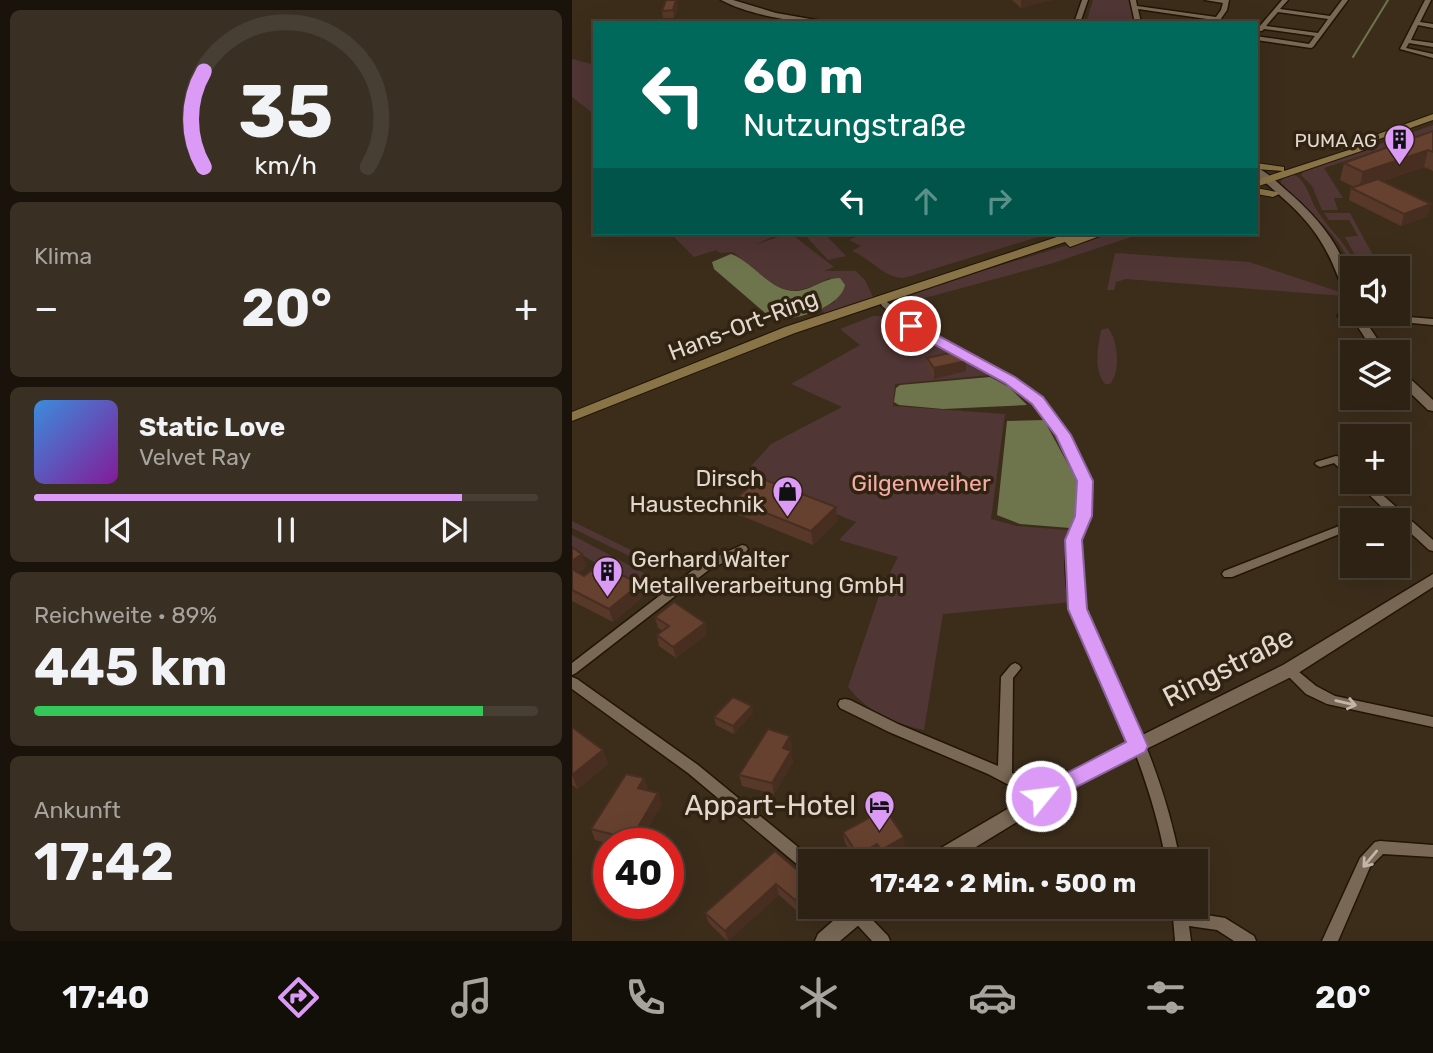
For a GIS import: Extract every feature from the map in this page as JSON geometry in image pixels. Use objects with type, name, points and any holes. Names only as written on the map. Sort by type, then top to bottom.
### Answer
[{"type":"main road","points":[[1367,144],[1433,117]]},
{"type":"main road","points":[[1258,178],[1433,123]]},
{"type":"main road","points":[[1258,178],[1291,169]]},
{"type":"main road","points":[[1258,178],[1273,194]]},
{"type":"main road","name":"Hans-Ort-Ring","points":[[572,417],[790,330],[1074,235]]},
{"type":"main road","name":"Hans-Ort-Ring","points":[[933,280],[1010,262],[1096,235]]},
{"type":"street","points":[[725,0],[775,15],[816,21]]},
{"type":"street","points":[[1078,21],[1085,0]]},
{"type":"street","points":[[1134,4],[1217,21],[1225,1],[1208,0]]},
{"type":"street","points":[[1258,33],[1285,0]]},
{"type":"street","points":[[1331,0],[1344,1]]},
{"type":"street","points":[[1428,0],[1403,49],[1433,56]]},
{"type":"street","points":[[1258,36],[1310,46],[1344,1]]},
{"type":"street","points":[[1425,7],[1433,8]]},
{"type":"street","points":[[1277,10],[1332,18]]},
{"type":"street","points":[[1416,23],[1433,26]]},
{"type":"street","points":[[1262,27],[1319,35]]},
{"type":"street","points":[[1407,41],[1433,45]]},
{"type":"street","points":[[1258,178],[1293,202],[1327,236],[1340,260]]},
{"type":"street","points":[[1273,194],[1293,202]]},
{"type":"street","points":[[889,299],[931,338],[1010,380],[1038,401],[1064,435],[1080,468],[1086,492],[1084,516],[1074,540],[1077,609],[1137,746],[1167,823],[1171,849]]},
{"type":"street","points":[[1410,321],[1433,322]]},
{"type":"street","points":[[1410,385],[1433,407]]},
{"type":"street","points":[[1320,464],[1336,459],[1340,463]]},
{"type":"street","points":[[1373,494],[1387,508]]},
{"type":"street","points":[[1410,528],[1433,547]]},
{"type":"street","points":[[1228,574],[1340,531]]},
{"type":"street","points":[[572,670],[706,566],[742,549]]},
{"type":"street","name":"Ringstraße","points":[[955,849],[1041,796],[1289,670],[1433,579]]},
{"type":"street","points":[[1005,774],[1007,677],[1015,668]]},
{"type":"street","points":[[1289,670],[1310,690],[1332,700],[1433,722]]},
{"type":"street","points":[[572,682],[693,769],[798,856]]},
{"type":"street","points":[[844,704],[878,723],[1005,774],[1041,796]]},
{"type":"street","points":[[1330,941],[1365,863],[1380,847],[1433,851]]},
{"type":"street","points":[[825,941],[848,919]]},
{"type":"street","points":[[866,919],[882,941]]},
{"type":"street","points":[[1181,919],[1183,941]]},
{"type":"street","points":[[1206,919],[1220,923],[1248,941]]},
{"type":"green space","points":[[1093,0],[1131,0],[1135,21],[1087,21]]},
{"type":"green space","points":[[572,59],[593,64],[593,113],[572,97]]},
{"type":"green space","points":[[1433,125],[1433,132],[1324,168],[1343,198],[1334,198],[1338,210],[1322,210],[1312,186],[1301,175],[1304,171]]},
{"type":"green space","points":[[1294,174],[1299,178],[1320,215],[1351,256],[1346,256],[1330,232],[1280,184],[1283,178]]},
{"type":"green space","points":[[1324,213],[1350,213],[1373,256],[1355,256],[1345,237],[1358,236],[1349,220],[1329,220]]},
{"type":"green space","points":[[672,235],[775,235],[755,245],[784,235],[793,235],[834,267],[824,271],[856,271],[865,280],[874,299],[826,315],[821,309],[835,302],[830,278],[811,287],[790,290],[763,278],[733,252],[720,253],[716,250],[694,257]]},
{"type":"green space","points":[[805,235],[826,235],[846,256],[828,260]]},
{"type":"green space","points":[[860,235],[1044,235],[904,278],[884,272],[852,251],[861,246],[849,240]]},
{"type":"green space","points":[[1101,235],[1137,235],[1050,264],[899,305],[892,298]]},
{"type":"green space","points":[[1115,253],[1249,262],[1340,292],[1340,296],[1126,279],[1116,282],[1114,290],[1107,290]]},
{"type":"green space","name":"Gilgenweiher","points":[[873,316],[890,316],[990,375],[895,384],[893,406],[1005,414],[991,519],[1017,526],[1068,530],[1072,602],[943,614],[924,730],[902,724],[872,710],[848,687],[881,590],[898,557],[839,540],[856,522],[742,476],[771,444],[842,407],[791,384],[860,345],[840,329]]},
{"type":"green space","points":[[1108,328],[1114,340],[1117,364],[1110,384],[1105,384],[1099,372],[1097,358],[1101,330]]},
{"type":"green space","points":[[572,521],[659,564],[652,567],[572,528]]},
{"type":"green space","points":[[572,535],[657,580],[660,593],[633,588],[572,548]]},
{"type":"shaded area","points":[[731,254],[771,282],[788,290],[803,290],[834,278],[840,278],[845,285],[835,301],[814,312],[790,318],[771,318],[714,269],[712,262]]},
{"type":"shaded area","name":"Gilgenweiher","points":[[990,377],[1009,387],[1027,405],[943,409],[899,405],[894,402],[896,388],[900,385]]},
{"type":"shaded area","name":"Gilgenweiher","points":[[1044,420],[1076,479],[1076,520],[1070,528],[1020,524],[997,515],[1007,421]]},
{"type":"building","points":[[666,0],[676,0],[673,10],[662,11]]},
{"type":"building","points":[[1433,131],[1433,152],[1428,150],[1363,172],[1344,163]]},
{"type":"building","points":[[1378,179],[1431,204],[1404,214],[1351,188]]},
{"type":"building","points":[[959,351],[966,361],[934,368],[927,358]]},
{"type":"building","points":[[760,478],[836,507],[811,531],[734,500]]},
{"type":"building","points":[[572,547],[582,554],[572,561]]},
{"type":"building","points":[[600,564],[640,584],[609,609],[572,590],[572,569],[584,576]]},
{"type":"building","points":[[674,602],[705,623],[673,647],[657,635],[669,626],[655,617]]},
{"type":"building","points":[[733,697],[752,706],[733,726],[714,717]]},
{"type":"building","points":[[572,727],[603,750],[572,775]]},
{"type":"building","points":[[768,729],[790,736],[783,748],[791,751],[772,783],[739,775]]},
{"type":"building","points":[[626,774],[644,778],[638,788],[658,793],[637,828],[591,829]]},
{"type":"building","points":[[885,809],[904,837],[883,849],[877,844],[868,849],[854,849],[843,832]]},
{"type":"building","points":[[775,851],[798,871],[798,897],[795,900],[776,884],[725,931],[705,913]]},
{"type":"waterway","points":[[1353,57],[1388,0]]},
{"type":"place","name":"PUMA AG","points":[[1400,167]]},
{"type":"place","name":"Dirsch Haustechnik","points":[[787,518]]},
{"type":"place","name":"Gerhard Walter Metallverarbeitung GmbH","points":[[608,599]]},
{"type":"place","name":"Appart-Hotel","points":[[879,832]]},
{"type":"route","points":[[911,326],[1010,380],[1038,401],[1064,435],[1085,481],[1084,516],[1074,540],[1077,609],[1122,705],[1137,746],[1041,796]]}]
